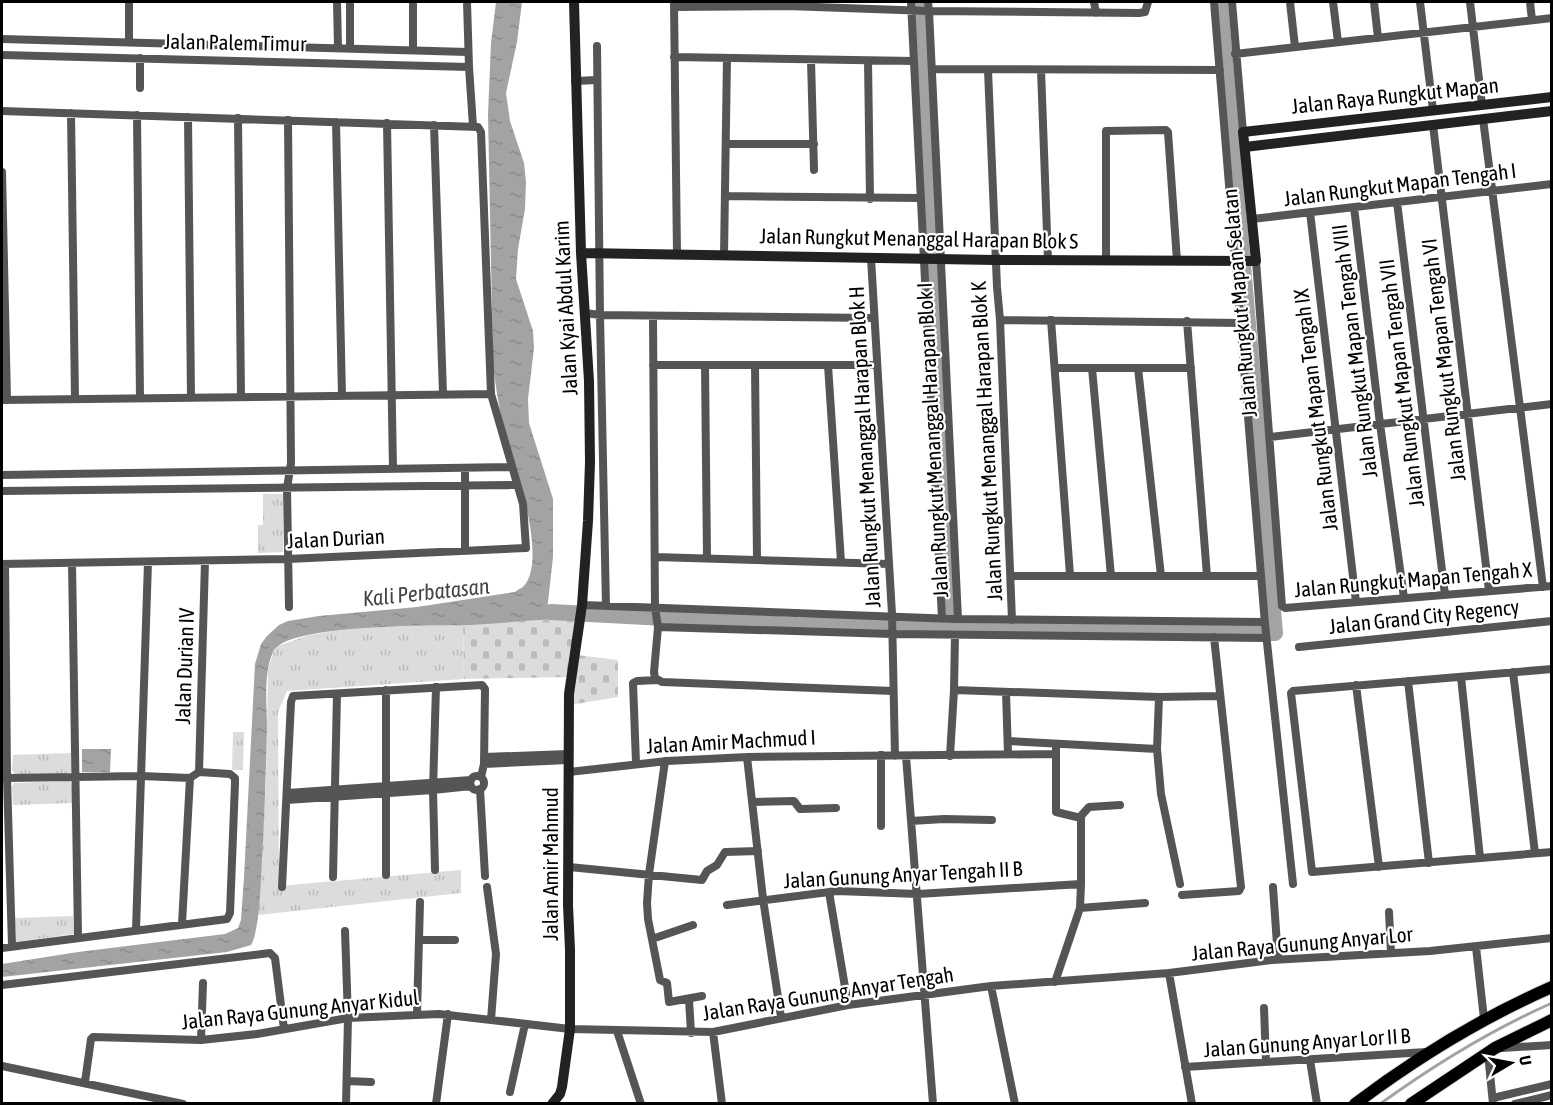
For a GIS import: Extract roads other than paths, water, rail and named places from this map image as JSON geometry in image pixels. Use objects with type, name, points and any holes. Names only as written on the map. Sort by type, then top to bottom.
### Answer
[{"type":"main road","points":[[1355,1104],[1390,1078],[1484,1019],[1551,987]]},
{"type":"main road","points":[[1411,1104],[1492,1050],[1551,1020]]},
{"type":"street","points":[[129,2],[129,42]]},
{"type":"street","points":[[337,2],[338,48]]},
{"type":"street","points":[[350,2],[350,48]]},
{"type":"street","points":[[413,2],[413,50]]},
{"type":"street","points":[[467,2],[473,126]]},
{"type":"street","name":"Jalan Kyai Abdul Karim","points":[[573,2],[581,253],[589,381],[588,520],[581,612]]},
{"type":"street","points":[[911,2],[921,11],[932,69],[932,258],[944,619]]},
{"type":"street","points":[[928,2],[921,11],[914,61],[921,198],[932,258]]},
{"type":"street","points":[[1094,2],[1096,13]]},
{"type":"street","points":[[677,255],[674,4],[858,5],[921,11],[1096,13],[1145,12],[1148,2]]},
{"type":"street","points":[[1214,2],[1266,636],[1293,884]]},
{"type":"street","name":"Jalan Rungkut Mapan Selatan","points":[[1232,2],[1270,437],[1280,602]]},
{"type":"street","points":[[1290,2],[1295,47]]},
{"type":"street","points":[[1333,2],[1338,42]]},
{"type":"street","points":[[1374,2],[1378,38]]},
{"type":"street","points":[[1420,2],[1433,110]]},
{"type":"street","points":[[1470,2],[1482,105]]},
{"type":"street","points":[[1530,2],[1532,20]]},
{"type":"street","points":[[1235,54],[1551,18]]},
{"type":"street","name":"Jalan Palem Timur","points":[[2,39],[468,52]]},
{"type":"street","points":[[230,60],[232,44]]},
{"type":"street","points":[[597,46],[606,606]]},
{"type":"street","name":"Jalan Palem Timur","points":[[2,55],[469,67]]},
{"type":"street","points":[[674,57],[914,61]]},
{"type":"street","points":[[140,58],[140,88]]},
{"type":"street","points":[[724,255],[727,58]]},
{"type":"street","points":[[811,60],[814,170]]},
{"type":"street","points":[[868,61],[870,199]]},
{"type":"street","points":[[932,69],[1220,70]]},
{"type":"street","name":"Jalan Rungkut Menanggal Harapan Blok K","points":[[988,70],[995,260],[1012,576],[1012,620]]},
{"type":"street","points":[[1041,70],[1048,260]]},
{"type":"street","points":[[575,81],[597,80]]},
{"type":"street","name":"Jalan Raya Rungkut Mapan","points":[[1243,132],[1551,97]]},
{"type":"street","points":[[2,111],[434,124],[473,126],[480,129],[491,394],[517,485],[2,491]]},
{"type":"street","name":"Jalan Raya Rungkut Mapan","points":[[1245,147],[1551,111]]},
{"type":"street","points":[[71,113],[75,399]]},
{"type":"street","points":[[137,115],[140,398]]},
{"type":"street","points":[[188,117],[191,397]]},
{"type":"street","points":[[238,118],[242,397]]},
{"type":"street","points":[[288,120],[289,607]]},
{"type":"street","points":[[1483,120],[1519,408],[1547,586]]},
{"type":"street","points":[[336,122],[342,396]]},
{"type":"street","points":[[387,123],[393,469]]},
{"type":"street","points":[[434,124],[443,394]]},
{"type":"street","name":"Jalan Rungkut Mapan Tengah VI","points":[[1433,125],[1489,591]]},
{"type":"street","points":[[1106,260],[1106,131],[1166,130],[1168,132],[1177,261]]},
{"type":"street","points":[[726,144],[814,144]]},
{"type":"street","points":[[2,172],[4,400],[491,394]]},
{"type":"street","points":[[1551,184],[1551,195]]},
{"type":"street","name":"Jalan Rungkut Mapan Tengah I","points":[[1252,219],[1551,184]]},
{"type":"street","points":[[725,196],[921,198]]},
{"type":"street","name":"Jalan Rungkut Mapan Tengah VII","points":[[1397,202],[1445,595]]},
{"type":"street","name":"Jalan Rungkut Mapan Tengah VIII","points":[[1354,207],[1404,598]]},
{"type":"street","name":"Jalan Rungkut Mapan Tengah IX","points":[[1310,212],[1356,602]]},
{"type":"street","name":"Jalan Rungkut Menanggal Harapan Blok S","points":[[581,253],[995,260],[1253,261]]},
{"type":"street","name":"Jalan Rungkut Menanggal Harapan Blok H","points":[[870,258],[892,619],[895,756]]},
{"type":"street","name":"Jalan Rungkut Menanggal Harapan Blok I","points":[[932,258],[957,619]]},
{"type":"street","points":[[585,313],[653,316],[874,318]]},
{"type":"street","points":[[653,316],[655,557],[658,625],[654,672],[660,681]]},
{"type":"street","points":[[1000,320],[1242,323]]},
{"type":"street","points":[[1051,320],[1070,575]]},
{"type":"street","points":[[1187,321],[1207,576]]},
{"type":"street","points":[[653,365],[877,365]]},
{"type":"street","points":[[705,365],[707,558]]},
{"type":"street","points":[[755,365],[757,560]]},
{"type":"street","points":[[828,365],[841,562]]},
{"type":"street","points":[[1055,368],[1191,368]]},
{"type":"street","points":[[1092,368],[1111,576]]},
{"type":"street","points":[[1138,368],[1161,576]]},
{"type":"street","points":[[1270,437],[1551,404]]},
{"type":"street","points":[[2,475],[512,467]]},
{"type":"street","points":[[465,468],[465,550]]},
{"type":"street","name":"Jalan Durian","points":[[12,946],[4,778],[3,564],[288,559],[526,548],[523,504],[517,485]]},
{"type":"street","points":[[655,557],[889,564]]},
{"type":"street","name":"Jalan Durian IV","points":[[199,772],[205,561]]},
{"type":"street","points":[[136,930],[148,562]]},
{"type":"street","points":[[72,563],[78,936]]},
{"type":"street","points":[[1012,576],[1261,576]]},
{"type":"street","name":"Jalan Rungkut Mapan Tengah X","points":[[1280,602],[1286,608],[1547,586]]},
{"type":"street","points":[[581,612],[606,606],[656,611],[892,619],[1265,624]]},
{"type":"street","name":"Jalan Amir Mahmud","points":[[552,1104],[560,1094],[562,1087],[570,1029],[568,757],[570,694],[581,612]]},
{"type":"street","name":"Jalan Grand City Regency","points":[[1299,647],[1551,621]]},
{"type":"street","points":[[658,625],[955,635],[1266,636]]},
{"type":"street","points":[[950,756],[955,635]]},
{"type":"street","points":[[1182,895],[1239,891],[1242,887],[1214,637]]},
{"type":"street","points":[[1551,669],[1356,685],[1291,693],[1312,872],[1551,852]]},
{"type":"street","points":[[1514,672],[1535,854]]},
{"type":"street","points":[[1461,677],[1480,858]]},
{"type":"street","points":[[636,763],[633,684],[637,681],[893,691]]},
{"type":"street","points":[[1408,681],[1429,863]]},
{"type":"street","points":[[282,887],[292,697],[436,687],[482,685],[485,689],[484,760],[481,777],[484,783],[480,789],[485,876]]},
{"type":"street","points":[[1356,685],[1379,867]]},
{"type":"street","points":[[435,870],[433,787],[436,687]]},
{"type":"street","points":[[386,690],[386,875]]},
{"type":"street","points":[[954,690],[1159,697],[1219,696]]},
{"type":"street","points":[[1006,692],[1008,754]]},
{"type":"street","points":[[333,877],[337,694]]},
{"type":"street","points":[[1159,697],[1157,749],[1163,809],[1180,884]]},
{"type":"street","points":[[1008,741],[1056,749],[1157,749]]},
{"type":"street","points":[[1056,749],[1056,812],[1080,817]]},
{"type":"street","name":"Jalan Amir Machmud I","points":[[569,772],[636,763],[747,757],[950,756],[1008,754],[1056,749]]},
{"type":"street","points":[[881,826],[882,755]]},
{"type":"street","points":[[906,756],[933,1104]]},
{"type":"street","points":[[484,760],[568,757]]},
{"type":"street","points":[[747,757],[763,899],[781,1017]]},
{"type":"street","points":[[665,761],[649,874],[648,919],[660,980],[667,983],[669,1002],[702,996]]},
{"type":"street","points":[[2,948],[78,936],[224,920],[230,913],[235,778],[230,774],[199,772],[190,778],[141,776],[4,778]]},
{"type":"street","points":[[471,783],[474,777],[481,777]]},
{"type":"street","points":[[182,924],[190,778]]},
{"type":"street","points":[[287,796],[471,783]]},
{"type":"street","points":[[471,783],[476,789],[480,789]]},
{"type":"street","points":[[753,802],[794,801],[800,809],[836,807]]},
{"type":"street","points":[[1080,817],[1089,807],[1120,806]]},
{"type":"street","points":[[1055,982],[1080,908],[1082,884],[1080,817]]},
{"type":"street","points":[[911,821],[992,820]]},
{"type":"street","points":[[569,867],[702,880],[708,869],[717,865],[725,852],[758,851]]},
{"type":"street","name":"Jalan Gunung Anyar Tengah II B","points":[[727,905],[829,892],[918,894],[1082,884]]},
{"type":"street","points":[[487,887],[496,954],[491,1020]]},
{"type":"street","points":[[1273,887],[1278,959]]},
{"type":"street","points":[[829,892],[848,1005]]},
{"type":"street","points":[[417,1014],[420,902]]},
{"type":"street","points":[[1080,908],[1145,903]]},
{"type":"street","points":[[1389,912],[1391,953]]},
{"type":"street","points":[[652,939],[693,925]]},
{"type":"street","points":[[345,932],[348,1018],[346,1104]]},
{"type":"street","name":"Jalan Raya Gunung Anyar Lor","points":[[1055,982],[1169,973],[1278,959],[1476,947],[1551,938]]},
{"type":"street","points":[[420,940],[455,940]]},
{"type":"street","points":[[1476,947],[1484,1019]]},
{"type":"street","points":[[2,985],[269,952],[275,958],[284,1029]]},
{"type":"street","points":[[1169,973],[1192,1104]]},
{"type":"street","name":"Jalan Raya Gunung Anyar Tengah","points":[[570,1029],[713,1032],[848,1005],[991,987],[1055,982]]},
{"type":"street","points":[[201,1040],[203,983]]},
{"type":"street","points":[[991,987],[1015,1104]]},
{"type":"street","points":[[689,999],[691,1033]]},
{"type":"street","points":[[1264,1008],[1266,1062]]},
{"type":"street","name":"Jalan Raya Gunung Anyar Kidul","points":[[85,1082],[92,1037],[201,1040],[257,1034],[348,1018],[417,1014],[448,1014],[570,1029]]},
{"type":"street","points":[[436,1104],[448,1014]]},
{"type":"street","points":[[510,1092],[525,1024]]},
{"type":"street","points":[[620,1031],[640,1104]]},
{"type":"street","points":[[713,1032],[722,1104]]},
{"type":"street","points":[[1551,1044],[1492,1050],[1493,1101],[1551,1084]]},
{"type":"street","name":"Jalan Gunung Anyar Lor II B","points":[[1185,1067],[1431,1052]]},
{"type":"street","points":[[1310,1060],[1317,1104]]},
{"type":"street","points":[[2,1066],[183,1104]]},
{"type":"street","points":[[347,1081],[372,1082]]},
{"type":"street","points":[[1515,1104],[1551,1095]]},
{"type":"water","name":"Kali Perbatasan","points":[[496,2],[522,2],[517,42],[506,93],[510,121],[524,163],[526,182],[516,279],[533,331],[534,348],[528,399],[529,423],[553,499],[553,557],[547,611],[572,613],[571,619],[365,628],[305,636],[284,643],[273,652],[267,679],[261,880],[257,925],[251,945],[227,952],[2,977],[2,964],[225,934],[238,928],[241,920],[244,877],[255,664],[261,644],[279,625],[288,621],[319,616],[417,607],[515,592],[523,587],[530,574],[533,555],[527,508],[503,425],[493,361],[488,115],[491,43]]},
{"type":"water","points":[[82,749],[111,749],[110,772],[82,772]]},
{"type":"waterway","points":[[919,2],[950,628]]},
{"type":"waterway","points":[[551,612],[797,625],[1275,633],[1220,2]]},
{"type":"waterway","points":[[1380,1104],[1463,1049],[1552,1003]]}]
